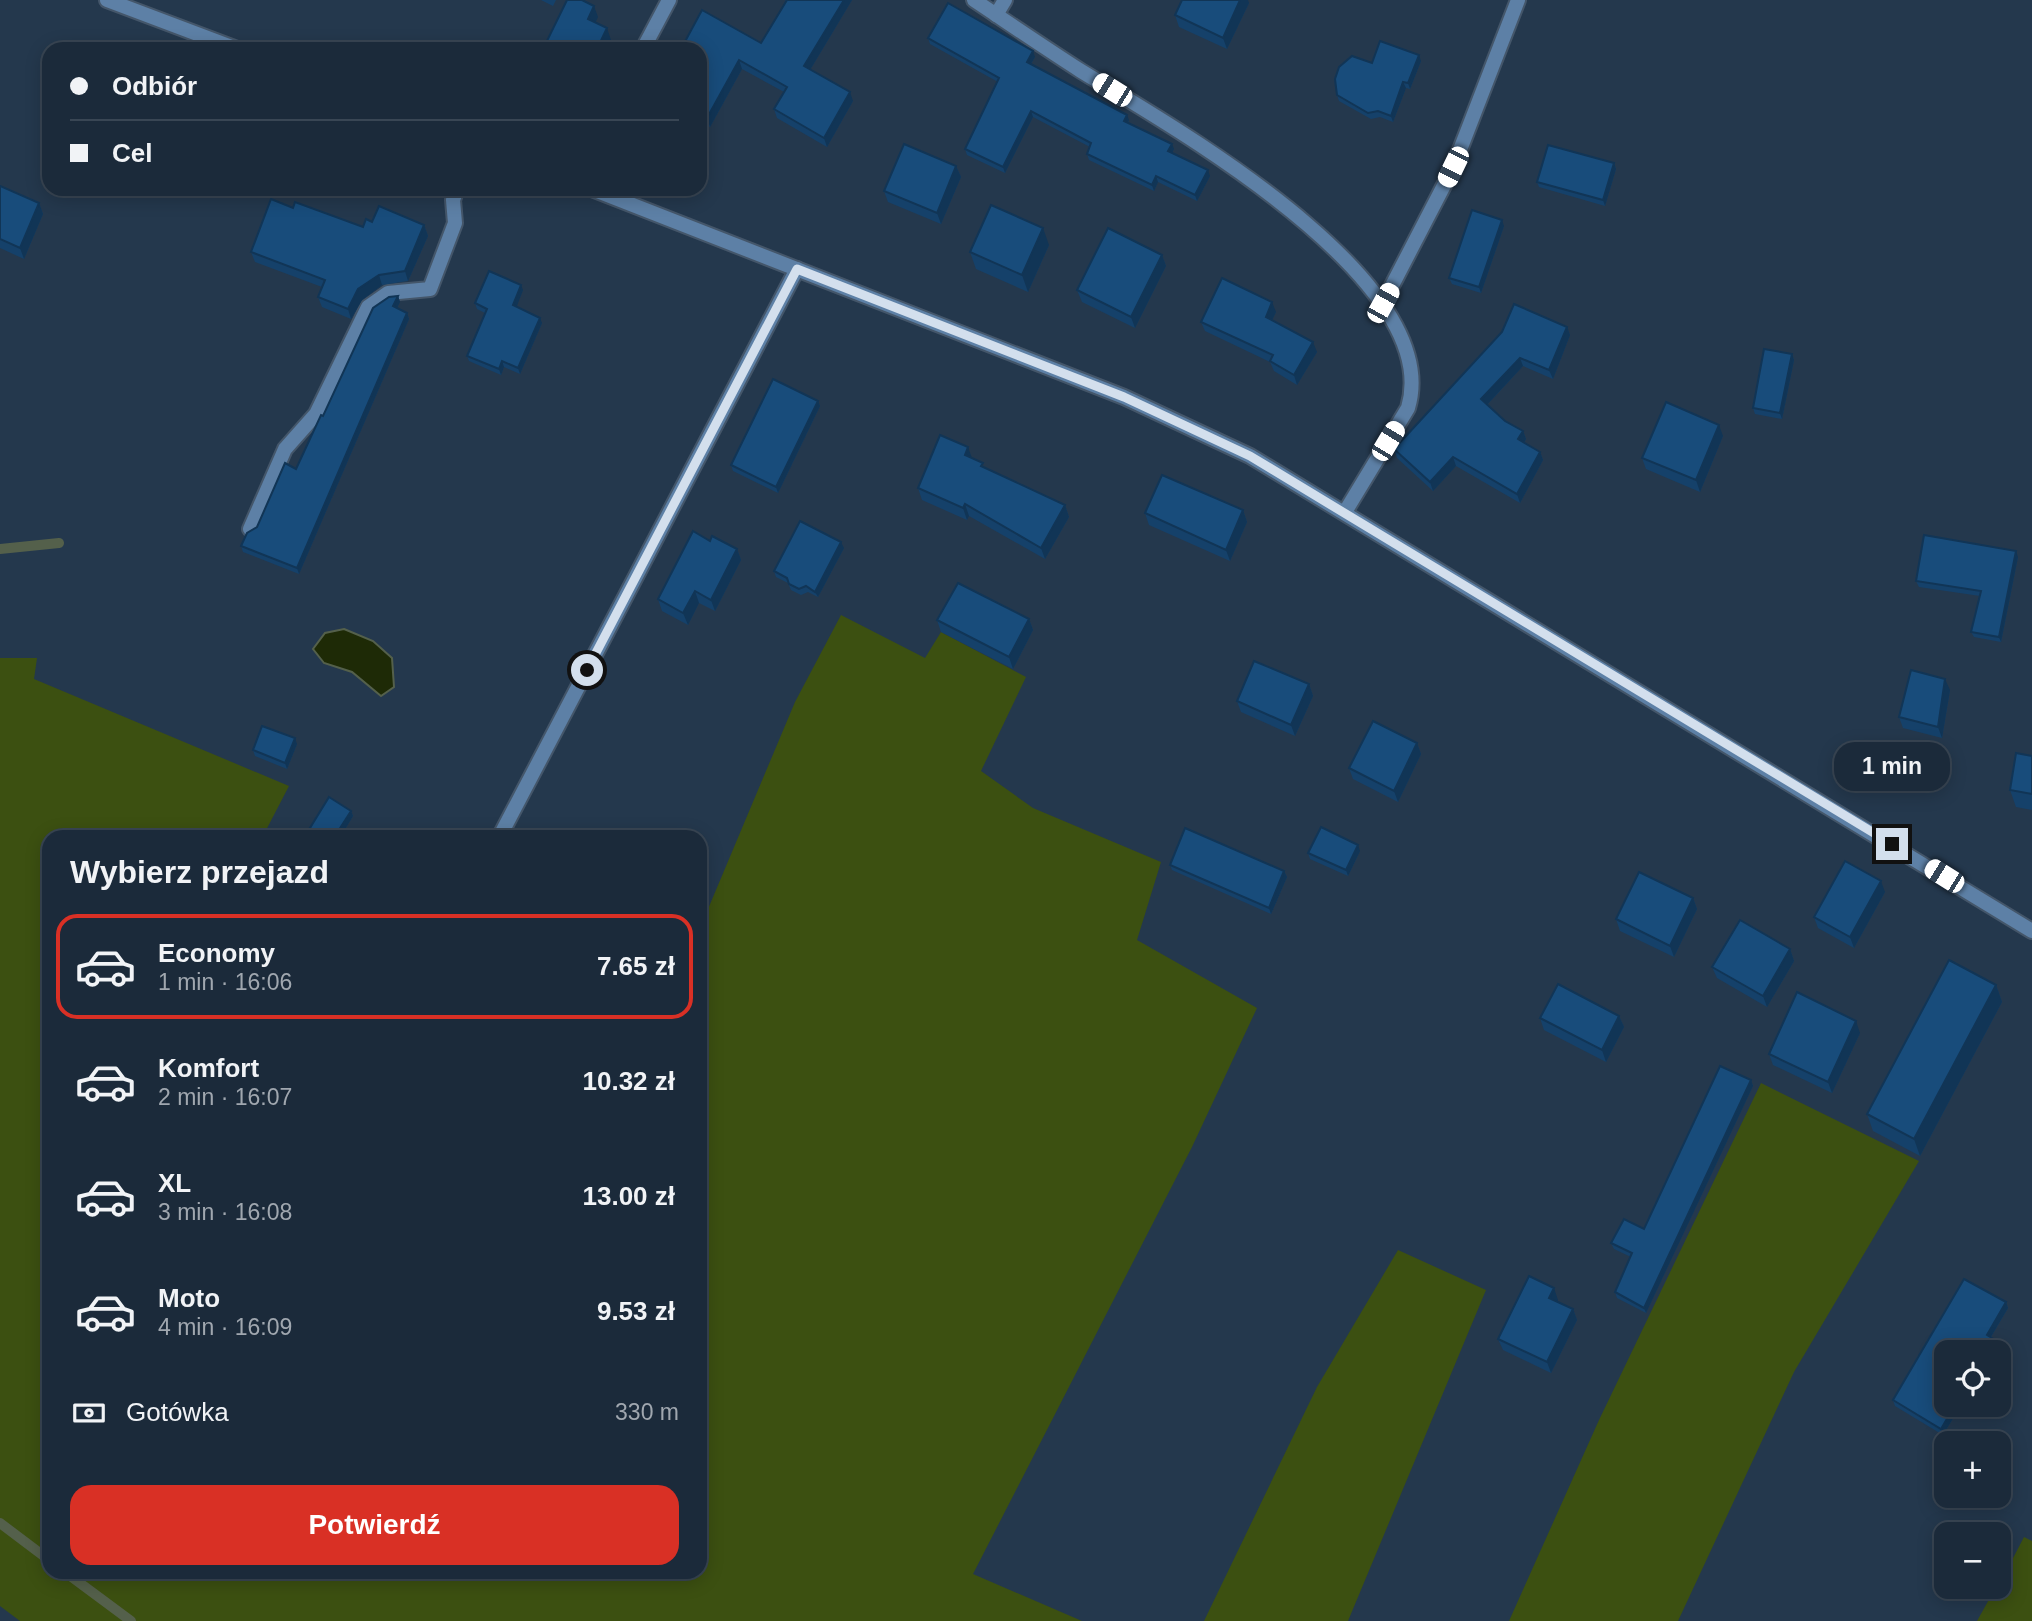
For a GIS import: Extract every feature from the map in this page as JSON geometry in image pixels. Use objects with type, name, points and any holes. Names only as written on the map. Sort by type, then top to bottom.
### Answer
[{"type":"street","points":[[107,0],[218,42]]},
{"type":"street","points":[[647,42],[669,0]]},
{"type":"street","points":[[974,0],[1250,178],[1317,235],[1383,303],[1408,351],[1412,367],[1411,396],[1408,408],[1345,512]]},
{"type":"street","points":[[996,15],[1005,0]]},
{"type":"street","points":[[1383,303],[1453,167],[1518,0]]},
{"type":"street","points":[[250,529],[285,449],[316,414],[368,307],[388,293],[430,289],[455,223],[454,196]]},
{"type":"street","points":[[610,196],[1146,407],[1250,456],[2032,931]]},
{"type":"street","points":[[503,830],[797,269]]},
{"type":"shaded area","points":[[841,615],[925,658],[941,632],[1026,677],[981,771],[1033,808],[1161,862],[1137,940],[1257,1008],[1192,1147],[973,1574],[1082,1621],[20,1621],[0,1606],[0,658],[37,658],[34,679],[289,786],[266,830],[42,830],[42,1579],[707,1579],[707,911],[795,702]]},
{"type":"shaded area","points":[[344,629],[373,641],[392,658],[394,687],[381,696],[352,672],[324,663],[313,649],[325,633]]},
{"type":"shaded area","points":[[1761,1083],[1919,1161],[1794,1372],[1678,1621],[1509,1621],[1599,1420]]},
{"type":"shaded area","points":[[1398,1250],[1486,1290],[1348,1621],[1204,1621],[1317,1387]]},
{"type":"shaded area","points":[[2024,1537],[2032,1541],[2032,1621],[1977,1621],[1989,1599],[2011,1599],[2011,1562]]},
{"type":"building","points":[[567,0],[582,0],[594,6],[588,19],[607,28],[600,42],[546,42]]},
{"type":"building","points":[[787,0],[844,0],[804,66],[850,92],[824,138],[774,109],[787,87],[739,60],[707,118],[707,42],[685,42],[702,10],[761,43]]},
{"type":"building","points":[[1182,0],[1240,0],[1223,38],[1175,15]]},
{"type":"building","points":[[948,3],[1033,51],[1027,62],[1127,115],[1124,121],[1172,144],[1168,151],[1208,170],[1195,195],[1156,176],[1152,185],[1087,154],[1091,143],[1031,111],[1003,167],[965,149],[999,78],[928,38]]},
{"type":"building","points":[[1380,41],[1419,55],[1408,83],[1403,82],[1391,116],[1378,111],[1368,113],[1337,95],[1335,79],[1339,67],[1352,56],[1372,63]]},
{"type":"building","points":[[904,144],[956,166],[937,213],[884,191]]},
{"type":"building","points":[[1548,145],[1614,163],[1603,200],[1537,182]]},
{"type":"building","points":[[0,186],[39,203],[20,248],[0,239]]},
{"type":"building","points":[[271,199],[293,208],[295,202],[363,227],[366,219],[372,222],[379,206],[424,225],[405,271],[379,275],[358,289],[348,309],[318,297],[325,280],[251,252]]},
{"type":"building","points":[[991,205],[1043,228],[1022,275],[970,252]]},
{"type":"building","points":[[1472,210],[1502,220],[1479,287],[1449,278]]},
{"type":"building","points":[[1108,228],[1162,255],[1131,317],[1077,290]]},
{"type":"building","points":[[489,271],[521,285],[513,305],[540,318],[518,368],[502,361],[499,369],[467,356],[487,309],[475,303]]},
{"type":"building","points":[[1222,278],[1272,302],[1266,317],[1313,342],[1294,375],[1270,361],[1273,355],[1201,322]]},
{"type":"building","points":[[398,296],[393,306],[407,313],[297,568],[241,546],[247,533],[257,527],[285,463],[296,469],[373,308],[389,297]]},
{"type":"building","points":[[1514,304],[1567,327],[1549,370],[1520,358],[1481,399],[1505,421],[1523,431],[1518,439],[1540,452],[1517,494],[1453,457],[1430,482],[1394,449],[1502,332]]},
{"type":"building","points":[[1764,349],[1792,354],[1780,413],[1753,408]]},
{"type":"building","points":[[773,379],[818,401],[776,487],[731,465]]},
{"type":"building","points":[[1666,402],[1719,425],[1696,480],[1642,458]]},
{"type":"building","points":[[940,435],[968,447],[965,455],[983,463],[981,466],[1065,505],[1041,548],[965,504],[963,508],[918,488]]},
{"type":"building","points":[[1162,475],[1243,510],[1226,550],[1145,513]]},
{"type":"building","points":[[800,521],[841,542],[815,592],[806,586],[799,589],[789,584],[787,578],[774,571]]},
{"type":"building","points":[[693,531],[710,541],[712,536],[737,549],[711,600],[695,591],[683,613],[658,599]]},
{"type":"building","points":[[1924,535],[2016,551],[1999,637],[1971,632],[1981,591],[1916,581]]},
{"type":"building","points":[[958,583],[1029,619],[1009,657],[937,620]]},
{"type":"building","points":[[1254,661],[1309,684],[1291,725],[1237,701]]},
{"type":"building","points":[[1911,670],[1945,679],[1938,727],[1899,717]]},
{"type":"building","points":[[1373,721],[1417,743],[1394,791],[1349,768]]},
{"type":"building","points":[[262,726],[295,738],[285,763],[253,750]]},
{"type":"building","points":[[2016,753],[2032,756],[2032,794],[2010,790]]},
{"type":"building","points":[[329,797],[351,811],[339,830],[310,828]]},
{"type":"building","points":[[1321,827],[1358,845],[1346,870],[1308,853]]},
{"type":"building","points":[[1185,828],[1284,871],[1269,908],[1170,865]]},
{"type":"building","points":[[1845,861],[1881,881],[1850,937],[1814,917]]},
{"type":"building","points":[[1639,872],[1693,898],[1670,946],[1616,919]]},
{"type":"building","points":[[1740,920],[1790,949],[1763,996],[1712,967]]},
{"type":"building","points":[[1949,960],[1996,985],[1914,1139],[1867,1114]]},
{"type":"building","points":[[1558,984],[1619,1016],[1602,1050],[1540,1018]]},
{"type":"building","points":[[1797,992],[1856,1021],[1828,1082],[1769,1054]]},
{"type":"building","points":[[1720,1066],[1751,1080],[1644,1308],[1615,1292],[1632,1253],[1611,1243],[1624,1219],[1644,1229]]},
{"type":"building","points":[[1529,1276],[1554,1288],[1549,1298],[1573,1309],[1547,1362],[1498,1339]]},
{"type":"building","points":[[1964,1279],[2006,1302],[1987,1335],[1995,1340],[1934,1340],[1934,1417],[1948,1417],[1941,1429],[1893,1400]]},
{"type":"waterway","points":[[0,549],[59,543]]},
{"type":"waterway","points":[[0,1523],[42,1555]]},
{"type":"waterway","points":[[74,1579],[131,1621]]},
{"type":"route","points":[[587,670],[797,269],[1124,397],[1250,456],[1892,844]]}]
